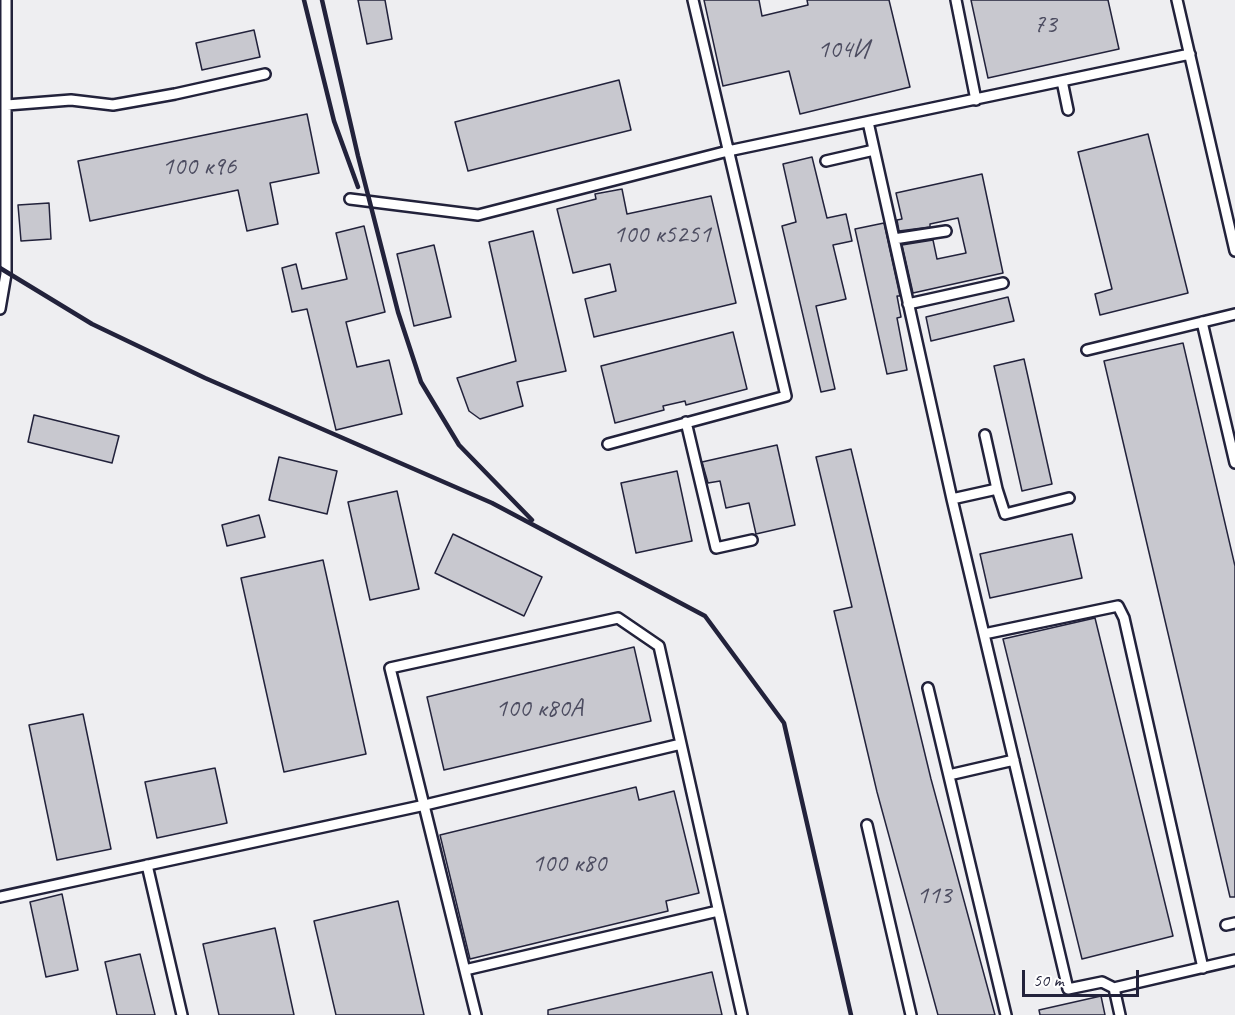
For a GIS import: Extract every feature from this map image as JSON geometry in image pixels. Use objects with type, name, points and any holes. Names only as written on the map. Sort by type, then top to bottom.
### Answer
[{"type":"lane","points":[[0,309],[6,274],[6,0]]},
{"type":"lane","points":[[608,444],[786,396],[693,0]]},
{"type":"lane","points":[[956,0],[976,99]]},
{"type":"lane","points":[[1177,0],[1235,251]]},
{"type":"lane","points":[[350,199],[478,215],[728,152],[1190,54]]},
{"type":"lane","points":[[7,105],[71,100],[113,105],[265,74]]},
{"type":"lane","points":[[1062,81],[1068,110]]},
{"type":"lane","points":[[868,122],[952,499],[1068,989],[1102,982],[1114,988],[1235,960]]},
{"type":"lane","points":[[826,161],[874,150]]},
{"type":"lane","points":[[894,239],[946,231]]},
{"type":"lane","points":[[908,304],[1003,283]]},
{"type":"lane","points":[[1088,350],[1235,314]]},
{"type":"lane","points":[[1202,322],[1235,464]]},
{"type":"lane","points":[[686,422],[716,548],[752,540]]},
{"type":"lane","points":[[985,435],[1005,514],[1069,498]]},
{"type":"lane","points":[[952,499],[997,489]]},
{"type":"lane","points":[[984,634],[1118,606],[1124,618],[1203,968]]},
{"type":"lane","points":[[476,1015],[390,669],[618,618],[659,646],[742,1015]]},
{"type":"lane","points":[[928,688],[1006,1015]]},
{"type":"lane","points":[[0,897],[425,805],[681,744]]},
{"type":"lane","points":[[949,775],[1014,760]]},
{"type":"lane","points":[[867,825],[911,1015]]},
{"type":"lane","points":[[147,865],[182,1015]]},
{"type":"lane","points":[[465,970],[718,911]]},
{"type":"lane","points":[[1114,988],[1120,1015]]},
{"type":"shaded area","points":[[0,0],[1235,0],[1235,1015],[0,1015]]},
{"type":"building","points":[[358,0],[385,0],[392,39],[367,44]]},
{"type":"building","points":[[704,0],[759,0],[762,16],[808,5],[807,0],[889,0],[910,87],[800,114],[789,71],[723,86]]},
{"type":"building","points":[[971,0],[1108,0],[1119,49],[988,78]]},
{"type":"building","points":[[254,30],[260,57],[202,70],[196,43]]},
{"type":"building","points":[[619,80],[631,130],[468,171],[455,122]]},
{"type":"building","points":[[307,114],[319,173],[270,183],[278,224],[247,231],[238,190],[90,221],[78,161]]},
{"type":"building","points":[[1148,134],[1188,293],[1100,315],[1095,294],[1112,289],[1078,152]]},
{"type":"building","points":[[812,157],[827,218],[846,214],[852,241],[833,245],[846,299],[816,306],[835,389],[821,392],[782,226],[796,222],[783,164]]},
{"type":"building","points":[[982,174],[1003,273],[913,293],[902,245],[933,240],[937,259],[966,253],[958,218],[930,224],[930,227],[899,231],[897,220],[902,219],[896,193]]},
{"type":"building","points":[[622,189],[627,214],[711,196],[736,303],[594,337],[585,299],[616,291],[610,264],[573,273],[557,209],[596,199],[595,194]]},
{"type":"building","points":[[49,203],[51,239],[21,241],[18,205]]},
{"type":"building","points":[[884,223],[900,296],[897,296],[901,317],[897,318],[907,370],[887,374],[855,229]]},
{"type":"building","points":[[364,226],[385,312],[346,322],[357,367],[389,360],[402,414],[336,430],[307,309],[292,312],[282,268],[296,264],[302,289],[347,279],[336,233]]},
{"type":"building","points":[[533,231],[566,371],[517,382],[523,406],[480,419],[469,411],[457,378],[516,361],[489,242]]},
{"type":"building","points":[[434,245],[451,317],[414,326],[397,254]]},
{"type":"building","points":[[1008,297],[1014,321],[931,341],[926,317]]},
{"type":"building","points":[[733,332],[747,389],[686,405],[685,401],[663,406],[664,410],[615,423],[601,366]]},
{"type":"building","points":[[1183,343],[1235,566],[1235,897],[1230,897],[1104,361]]},
{"type":"building","points":[[1024,359],[1052,484],[1022,491],[994,366]]},
{"type":"building","points":[[34,415],[119,436],[112,463],[28,442]]},
{"type":"building","points":[[777,445],[795,525],[756,534],[749,503],[726,508],[720,481],[708,483],[702,462]]},
{"type":"building","points":[[851,449],[931,779],[995,1015],[938,1015],[877,792],[834,611],[852,607],[816,457]]},
{"type":"building","points":[[279,457],[337,471],[327,514],[269,500]]},
{"type":"building","points":[[677,471],[692,541],[636,553],[621,483]]},
{"type":"building","points":[[397,491],[419,589],[370,600],[348,502]]},
{"type":"building","points":[[259,515],[265,537],[227,546],[222,525]]},
{"type":"building","points":[[453,534],[542,577],[524,616],[435,573]]},
{"type":"building","points":[[1072,534],[1082,578],[990,598],[980,554]]},
{"type":"building","points":[[323,560],[366,754],[284,772],[241,578]]},
{"type":"building","points":[[1095,618],[1173,936],[1082,959],[1003,639]]},
{"type":"building","points":[[634,647],[651,721],[444,770],[427,697]]},
{"type":"building","points":[[83,714],[111,849],[57,860],[29,725]]},
{"type":"building","points":[[215,768],[227,823],[157,838],[145,782]]},
{"type":"building","points":[[636,787],[639,800],[674,791],[699,893],[666,901],[668,911],[470,959],[440,835]]},
{"type":"building","points":[[62,894],[78,970],[46,977],[30,902]]},
{"type":"building","points":[[398,901],[424,1015],[336,1015],[314,921]]},
{"type":"building","points":[[275,928],[294,1015],[219,1015],[203,944]]},
{"type":"building","points":[[140,954],[155,1015],[117,1015],[105,962]]},
{"type":"building","points":[[712,972],[722,1015],[548,1015],[548,1010]]},
{"type":"building","points":[[1101,996],[1105,1015],[1040,1015],[1039,1010]]},
{"type":"railway","points":[[304,0],[334,121],[358,187]]},
{"type":"railway","points":[[322,0],[358,156],[398,312],[421,382],[459,445],[532,520]]},
{"type":"railway","points":[[0,268],[92,324],[205,378],[492,503],[705,616],[784,723],[851,1015]]}]
